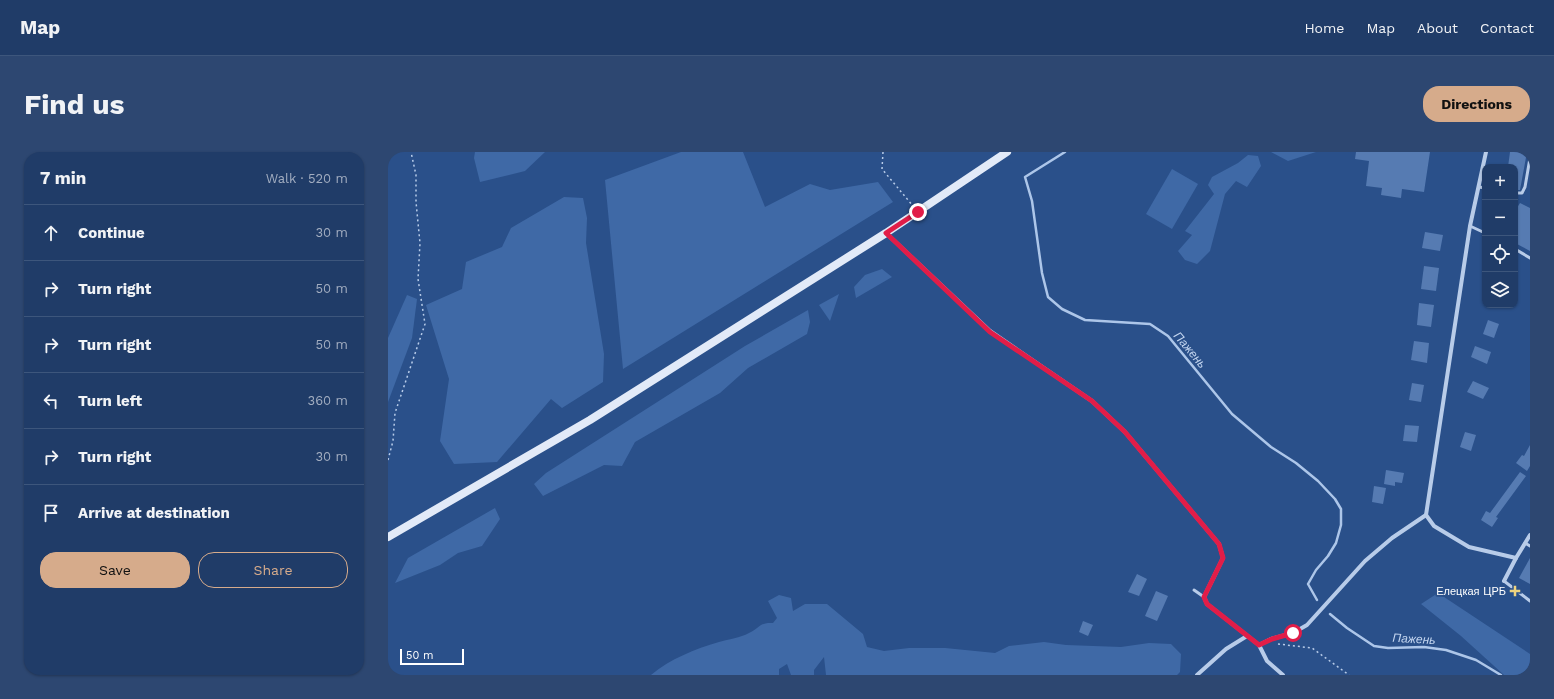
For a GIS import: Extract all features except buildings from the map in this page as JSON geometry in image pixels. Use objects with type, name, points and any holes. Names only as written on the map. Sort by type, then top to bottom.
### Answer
[{"type":"street","points":[[388,537],[590,420],[886,233],[1007,152]]},
{"type":"street","points":[[1486,152],[1470,226],[1426,515],[1434,526],[1469,547],[1516,558]]},
{"type":"street","points":[[886,233],[990,332],[1092,401],[1125,432],[1219,544],[1223,558],[1204,597],[1207,604],[1259,645],[1267,660],[1283,675]]},
{"type":"street","points":[[1259,645],[1272,639],[1293,633],[1308,625],[1365,561],[1392,538],[1426,515]]},
{"type":"street","points":[[1504,580],[1530,535]]},
{"type":"street","points":[[1197,675],[1226,649],[1247,636]]},
{"type":"lane","points":[[1518,193],[1522,193],[1525,187],[1530,158]]},
{"type":"lane","points":[[1470,226],[1482,232]]},
{"type":"lane","points":[[1518,251],[1530,258]]},
{"type":"lane","points":[[1525,543],[1530,546]]},
{"type":"lane","points":[[1504,580],[1530,601]]},
{"type":"lane","points":[[1194,590],[1204,597]]},
{"type":"path","points":[[388,460],[393,441],[395,413],[425,324],[418,279],[420,243],[416,202],[416,175],[411,152]]},
{"type":"path","points":[[882,152],[882,169],[918,212]]},
{"type":"path","points":[[1276,644],[1312,648],[1349,675]]},
{"type":"shaded area","points":[[475,152],[545,152],[525,171],[480,182],[474,158]]},
{"type":"shaded area","points":[[681,152],[743,152],[765,207],[810,184],[830,190],[878,182],[893,202],[623,369],[605,180]]},
{"type":"shaded area","points":[[1271,152],[1316,152],[1288,161]]},
{"type":"shaded area","points":[[1248,155],[1258,156],[1261,166],[1247,187],[1236,181],[1225,194],[1210,251],[1197,264],[1185,260],[1178,251],[1192,235],[1185,231],[1214,194],[1208,185],[1212,177],[1238,163]]},
{"type":"shaded area","points":[[1172,169],[1198,184],[1172,229],[1146,214]]},
{"type":"shaded area","points":[[564,197],[583,198],[587,218],[586,243],[604,354],[603,382],[562,408],[551,399],[497,462],[454,464],[440,441],[449,379],[426,305],[462,289],[466,262],[502,247],[511,228]]},
{"type":"shaded area","points":[[882,269],[892,277],[856,298],[854,287],[865,275]]},
{"type":"shaded area","points":[[839,294],[830,321],[819,305]]},
{"type":"shaded area","points":[[407,295],[417,299],[412,338],[388,402],[388,338]]},
{"type":"shaded area","points":[[808,310],[810,322],[807,334],[748,368],[720,393],[635,442],[622,466],[604,465],[543,496],[534,484],[546,473],[745,346]]},
{"type":"shaded area","points":[[495,508],[500,519],[482,546],[458,553],[440,565],[395,583],[408,558]]},
{"type":"shaded area","points":[[1438,593],[1530,654],[1530,675],[1504,675],[1461,636],[1421,604]]},
{"type":"shaded area","points":[[779,595],[791,598],[793,611],[805,604],[827,604],[863,634],[867,647],[884,651],[909,648],[945,648],[995,653],[1009,646],[1044,642],[1066,645],[1121,647],[1149,643],[1171,644],[1181,654],[1180,672],[1177,675],[826,675],[824,657],[814,670],[814,675],[791,675],[787,664],[779,669],[779,675],[651,675],[666,664],[692,651],[742,636],[760,626],[773,623],[777,618],[768,601]]},
{"type":"waterway","name":"Пажень","points":[[1065,152],[1025,177],[1032,201],[1042,273],[1048,297],[1062,309],[1085,320],[1150,324],[1168,336],[1232,414],[1271,447],[1296,463],[1318,481],[1335,499],[1341,509],[1341,525],[1336,543],[1328,556],[1316,570],[1308,584],[1317,600]]},
{"type":"waterway","name":"Пажень","points":[[1330,614],[1347,628],[1374,646],[1388,648],[1424,647],[1446,650],[1476,660],[1501,675]]},
{"type":"place","name":"Елецкая ЦРБ","points":[[1515,591]]},
{"type":"route","points":[[918,212],[886,233],[990,332],[1092,401],[1125,432],[1219,544],[1223,558],[1204,597],[1207,604],[1259,645],[1272,639],[1293,633]]}]
